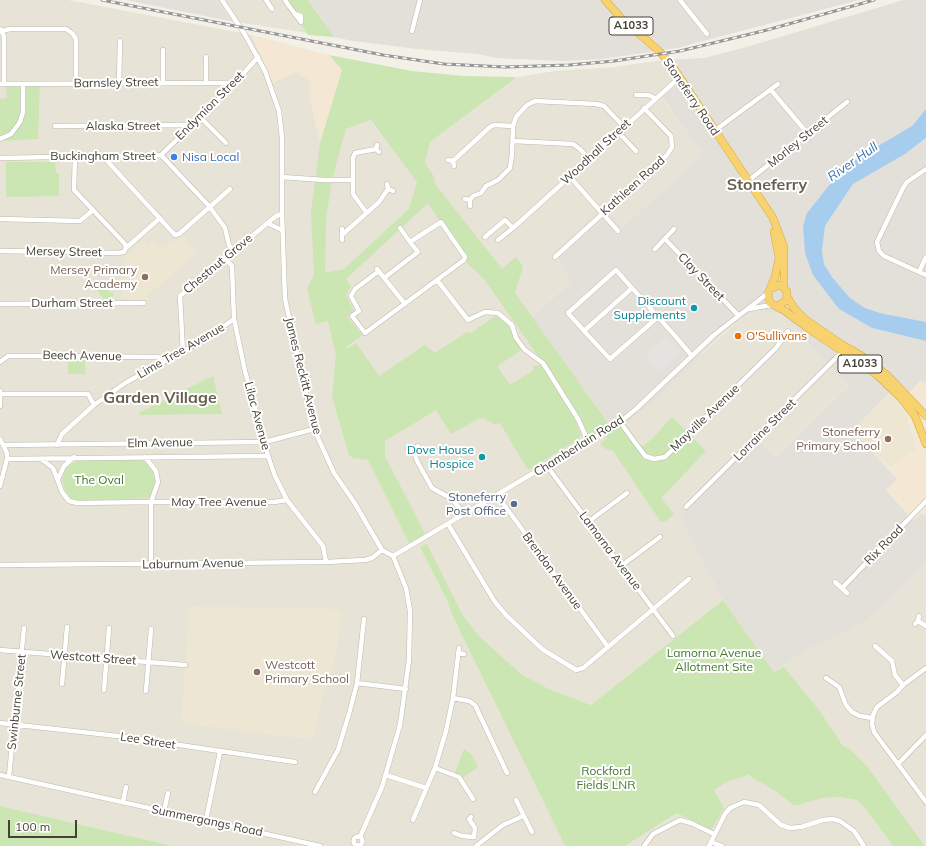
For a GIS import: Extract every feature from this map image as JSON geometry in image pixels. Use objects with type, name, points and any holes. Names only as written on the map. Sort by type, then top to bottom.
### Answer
[{"type":"highway","name":"Stoneferry Road","points":[[605,0],[621,18],[658,51],[680,77],[776,225],[784,247],[784,288]]},
{"type":"highway","name":"Stoneferry Road","points":[[764,206],[775,236],[779,258],[777,271],[769,291]]},
{"type":"highway","points":[[776,286],[784,288],[787,292],[788,298],[784,304],[775,305],[768,300],[769,291],[776,286]]},
{"type":"highway","name":"A1033","points":[[788,298],[794,308],[806,320],[877,367],[906,393],[926,416]]},
{"type":"highway","name":"A1033","points":[[775,305],[877,375],[898,395],[915,416],[925,438]]},
{"type":"street","name":"James Reckitt Avenue","points":[[222,0],[258,57],[272,88],[279,111],[282,138],[282,230],[285,299],[314,429],[334,473],[354,502],[382,550]]},
{"type":"street","points":[[266,0],[272,9]]},
{"type":"street","points":[[285,0],[295,14]]},
{"type":"street","points":[[412,31],[420,0]]},
{"type":"street","points":[[680,0],[707,34]]},
{"type":"street","points":[[2,84],[1,30],[10,29],[66,29],[72,33],[76,39],[76,84]]},
{"type":"street","points":[[119,84],[120,41]]},
{"type":"street","points":[[163,50],[163,83]]},
{"type":"street","points":[[206,57],[206,83]]},
{"type":"street","name":"Endymion Street","points":[[161,155],[232,86],[258,57]]},
{"type":"street","name":"Woodhall Street","points":[[498,240],[680,77]]},
{"type":"street","name":"Barnsley Street","points":[[2,84],[206,83],[227,84],[232,86]]},
{"type":"street","points":[[0,140],[11,134],[20,122],[23,112],[23,84]]},
{"type":"street","points":[[714,131],[778,84]]},
{"type":"street","points":[[771,90],[808,134]]},
{"type":"street","points":[[636,94],[648,95],[655,98]]},
{"type":"street","points":[[470,206],[467,199],[481,193],[486,186],[498,180],[510,168],[513,126],[519,112],[527,104],[535,101],[596,104],[604,106],[624,127]]},
{"type":"street","name":"Morley Street","points":[[748,182],[847,102]]},
{"type":"street","name":"Kathleen Road","points":[[555,257],[667,155],[672,147],[671,136],[644,108]]},
{"type":"street","points":[[200,117],[226,144]]},
{"type":"street","name":"Alaska Street","points":[[55,126],[191,125]]},
{"type":"street","points":[[454,166],[450,160],[490,127],[513,126]]},
{"type":"street","points":[[618,132],[636,151]]},
{"type":"street","points":[[513,141],[573,144],[589,159]]},
{"type":"street","points":[[366,212],[353,194],[353,158],[355,153],[377,149]]},
{"type":"street","points":[[108,155],[108,162],[175,235],[179,234],[230,189]]},
{"type":"street","name":"Buckingham Street","points":[[0,158],[161,155],[209,206]]},
{"type":"street","points":[[75,156],[74,190],[126,246]]},
{"type":"street","points":[[926,169],[907,182],[876,242],[878,251],[884,256],[926,275]]},
{"type":"street","points":[[282,177],[352,180]]},
{"type":"street","points":[[570,177],[618,231]]},
{"type":"street","points":[[342,240],[343,231],[379,202],[387,186],[394,191]]},
{"type":"street","points":[[209,206],[225,228],[229,245],[234,251]]},
{"type":"street","points":[[0,219],[80,221],[93,210]]},
{"type":"street","name":"Chestnut Grove","points":[[183,352],[180,296],[267,223],[276,216],[282,214]]},
{"type":"street","name":"Mersey Street","points":[[0,251],[124,252],[126,246],[160,218]]},
{"type":"street","points":[[485,237],[505,220],[513,228]]},
{"type":"street","points":[[405,304],[378,270],[352,293],[352,299],[359,311],[352,316],[365,333],[405,304],[464,260],[465,257],[441,222],[410,242]]},
{"type":"street","points":[[267,223],[282,230]]},
{"type":"street","points":[[384,278],[418,252],[400,228]]},
{"type":"street","points":[[655,249],[674,229]]},
{"type":"street","name":"Clay Street","points":[[665,239],[738,315]]},
{"type":"street","points":[[920,272],[926,257]]},
{"type":"street","name":"Lilac Avenue","points":[[225,258],[232,266],[234,319],[248,382],[268,456],[275,476],[287,500],[323,546],[326,562]]},
{"type":"street","points":[[658,317],[610,360],[568,313],[616,270],[658,317],[692,356]]},
{"type":"street","points":[[437,280],[468,320],[485,312],[498,313],[512,325],[516,338],[525,350],[543,363],[578,419],[588,441]]},
{"type":"street","points":[[585,332],[584,330],[632,288]]},
{"type":"street","name":"Chamberlain Road","points":[[393,556],[620,422],[636,410],[692,356],[738,315],[769,291]]},
{"type":"street","name":"Durham Street","points":[[0,304],[144,303]]},
{"type":"street","name":"Chamberlain Road","points":[[746,310],[775,305]]},
{"type":"street","name":"Lime Tree Avenue","points":[[57,445],[62,434],[94,405],[125,382],[183,352],[207,338],[234,319]]},
{"type":"street","name":"Mayville Avenue","points":[[620,422],[645,456],[654,459],[665,457],[776,348],[788,331]]},
{"type":"street","name":"Lorraine Street","points":[[686,507],[842,352]]},
{"type":"street","name":"Beech Avenue","points":[[0,362],[8,356],[38,356],[158,357],[163,363]]},
{"type":"street","points":[[0,391],[0,406]]},
{"type":"street","points":[[0,394],[88,394],[94,405]]},
{"type":"street","name":"Elm Avenue","points":[[4,445],[265,442],[314,429]]},
{"type":"street","points":[[0,438],[4,445],[7,459],[0,486]]},
{"type":"street","points":[[414,450],[418,446]]},
{"type":"street","points":[[408,448],[414,450]]},
{"type":"street","points":[[414,450],[417,461],[432,488],[452,499],[464,514]]},
{"type":"street","name":"Elm Avenue","points":[[7,459],[74,457],[268,456]]},
{"type":"street","points":[[58,479],[64,466],[74,457]]},
{"type":"street","points":[[145,457],[156,471],[158,482],[151,502],[151,564]]},
{"type":"street","points":[[41,459],[53,468],[62,492],[70,501],[77,503],[151,502]]},
{"type":"street","name":"Lamorna Avenue","points":[[547,466],[673,636]]},
{"type":"street","points":[[588,522],[626,493]]},
{"type":"street","name":"Brendon Avenue","points":[[497,495],[608,646]]},
{"type":"street","name":"May Tree Avenue","points":[[151,502],[274,502],[287,500]]},
{"type":"street","name":"Rix Road","points":[[842,588],[926,502]]},
{"type":"street","points":[[448,524],[495,602],[506,615],[542,649],[576,670],[583,668],[608,646],[654,610],[689,579]]},
{"type":"street","points":[[620,566],[660,536]]},
{"type":"street","points":[[356,845],[356,838],[360,837],[386,775],[400,725],[409,660],[410,611],[406,588],[393,556],[382,550]]},
{"type":"street","name":"Laburnum Avenue","points":[[0,565],[326,562],[365,560],[372,558],[382,550]]},
{"type":"street","points":[[835,582],[847,593]]},
{"type":"street","points":[[917,620],[926,626]]},
{"type":"street","points":[[315,792],[338,750],[358,683],[366,623]]},
{"type":"street","points":[[62,684],[67,627]]},
{"type":"street","name":"Swinburne Street","points":[[9,776],[24,628]]},
{"type":"street","points":[[104,690],[108,628]]},
{"type":"street","points":[[146,691],[151,629]]},
{"type":"street","points":[[875,646],[892,661],[895,675],[903,685]]},
{"type":"street","name":"Westcott Street","points":[[0,650],[185,665]]},
{"type":"street","points":[[413,820],[435,768],[446,731],[453,698],[458,651],[464,654]]},
{"type":"street","points":[[926,668],[877,707],[872,718],[874,732],[926,802]]},
{"type":"street","points":[[826,678],[839,687],[846,705],[852,712],[860,716],[872,718]]},
{"type":"street","points":[[358,683],[406,689]]},
{"type":"street","points":[[453,698],[469,701],[474,705],[502,768],[507,773]]},
{"type":"street","name":"Lee Street","points":[[0,723],[118,736],[296,762]]},
{"type":"street","points":[[898,764],[926,735]]},
{"type":"street","points":[[206,820],[220,752]]},
{"type":"street","points":[[435,768],[458,777],[470,798]]},
{"type":"street","name":"Summergangs Road","points":[[0,775],[320,846]]},
{"type":"street","points":[[386,775],[426,788]]},
{"type":"street","points":[[123,802],[126,787]]},
{"type":"street","points":[[164,811],[168,793]]},
{"type":"street","points":[[516,800],[532,832]]},
{"type":"street","points":[[722,846],[710,844],[724,814],[730,808],[739,803],[751,802],[759,805],[781,825],[790,828],[801,827],[833,818],[854,831],[864,846]]},
{"type":"street","points":[[471,817],[469,819],[476,831],[474,837],[477,845],[503,825],[523,816]]},
{"type":"street","points":[[644,846],[653,834],[680,820],[691,823],[714,834]]},
{"type":"street","points":[[454,832],[462,836],[474,837]]},
{"type":"street","points":[[356,845],[363,840],[360,837]]},
{"type":"shaded area","points":[[0,0],[68,0],[252,35],[257,47],[309,80],[311,86],[309,94],[320,142],[332,134],[371,120],[379,132],[414,154],[517,77],[555,71],[615,67],[662,60],[678,85],[662,98],[703,155],[622,230],[555,252],[570,282],[533,317],[701,355],[742,317],[756,311],[781,314],[849,386],[776,458],[757,439],[679,516],[723,600],[591,705],[547,688],[521,674],[478,635],[462,614],[453,617],[565,846],[173,846],[0,806]]},
{"type":"shaded area","points":[[126,0],[216,0],[230,21],[150,5]]},
{"type":"shaded area","points":[[216,0],[309,0],[334,37],[230,21]]},
{"type":"shaded area","points":[[309,0],[859,0],[677,48],[603,59],[562,61],[496,58],[478,54],[417,49],[353,41],[334,37]]},
{"type":"shaded area","points":[[903,0],[926,0],[926,109],[912,126],[838,174],[807,213],[803,226],[839,309],[872,328],[926,341],[926,383],[920,381],[900,403],[889,393],[853,430],[897,479],[886,490],[914,521],[922,513],[926,516],[926,563],[879,611],[850,631],[807,649],[774,672],[723,600],[679,516],[757,439],[776,458],[849,386],[781,314],[756,311],[742,317],[721,335],[653,401],[616,431],[533,317],[570,282],[555,252],[603,208],[622,229],[703,155],[662,97],[678,85],[662,60],[704,58],[750,46]]},
{"type":"shaded area","points":[[252,35],[329,55],[349,78],[332,134],[320,143],[309,94],[311,86],[309,80],[296,72],[273,83]]},
{"type":"shaded area","points":[[926,138],[926,322],[880,313],[865,308],[850,298],[832,277],[824,264],[822,251],[825,226],[853,184],[905,154]]},
{"type":"shaded area","name":"Mersey Primary Academy","points":[[183,235],[197,253],[148,295],[148,300],[121,299],[122,259],[143,240],[148,246],[154,240],[163,248],[173,239],[176,241]]},
{"type":"shaded area","points":[[666,336],[681,352],[660,372],[645,355]]},
{"type":"shaded area","points":[[920,381],[926,383],[926,516],[922,513],[914,521],[886,489],[897,479],[889,469],[917,449],[910,422],[900,403]]},
{"type":"shaded area","name":"Stoneferry Primary School","points":[[889,392],[900,403],[907,415],[917,449],[889,469],[853,430]]},
{"type":"shaded area","points":[[926,563],[925,846],[867,766],[849,748],[843,746],[820,711],[792,677],[774,672],[807,649],[850,631],[879,611]]},
{"type":"shaded area","name":"Westcott Primary School","points":[[189,606],[338,609],[342,611],[337,653],[321,701],[313,740],[181,723]]},
{"type":"shaded area","points":[[748,775],[778,793],[794,806],[823,798],[839,797],[857,800],[866,809],[893,846],[625,846],[727,782]]},
{"type":"green space","points":[[285,0],[308,0],[334,37],[308,35]]},
{"type":"green space","points":[[329,55],[412,71],[464,76],[517,77],[430,142],[425,163],[434,177],[435,184],[502,269],[516,257],[523,266],[515,293],[611,427],[622,420],[641,447],[651,440],[672,417],[706,451],[661,498],[674,514],[666,521],[661,522],[613,451],[606,449],[600,443],[607,439],[602,433],[588,441],[578,419],[543,363],[484,279],[466,262],[428,203],[346,279],[351,286],[346,295],[354,311],[347,317],[362,335],[346,347],[347,349],[356,343],[379,376],[425,345],[435,353],[467,332],[471,333],[495,316],[501,318],[507,324],[521,350],[497,366],[510,385],[534,370],[533,366],[540,365],[572,413],[581,435],[579,439],[528,470],[500,423],[494,424],[484,418],[478,419],[451,434],[436,410],[385,441],[385,456],[426,536],[410,545],[368,460],[353,458],[349,455],[332,397],[336,355],[328,321],[316,324],[307,289],[314,275],[311,213],[320,143],[342,70]],"holes":[[[371,120],[417,182],[409,209],[344,269],[325,273],[326,219],[332,179],[346,129]]]},
{"type":"green space","points":[[6,84],[40,84],[38,139],[0,141],[0,99],[7,98]]},
{"type":"green space","points":[[6,162],[55,162],[56,173],[59,173],[59,196],[6,197]]},
{"type":"green space","points":[[108,280],[112,283],[107,288],[109,292],[113,293],[113,299],[104,300],[97,290],[96,283]]},
{"type":"green space","points":[[68,359],[85,359],[85,374],[68,374]]},
{"type":"green space","points":[[213,376],[222,414],[139,415],[140,412]]},
{"type":"green space","name":"The Oval","points":[[77,460],[140,460],[145,462],[153,472],[156,481],[150,498],[78,501],[71,498],[65,490],[62,479],[67,467]]},
{"type":"green space","name":"Rockford Fields LNR","points":[[427,544],[462,614],[478,635],[521,674],[547,688],[591,705],[723,600],[774,672],[784,667],[820,711],[843,746],[849,748],[867,766],[925,846],[893,846],[866,809],[857,800],[839,797],[823,798],[794,806],[778,793],[748,775],[727,782],[714,790],[724,808],[711,830],[677,813],[625,846],[565,846],[420,547]]},
{"type":"green space","points":[[464,749],[472,755],[478,767],[462,778],[455,773]]},
{"type":"green space","points":[[0,806],[173,846],[0,846]]},
{"type":"water","name":"River Hull","points":[[926,109],[926,138],[905,154],[853,184],[825,226],[822,251],[824,264],[832,277],[850,298],[865,308],[880,313],[926,322],[926,341],[872,328],[839,309],[813,275],[805,253],[803,226],[807,213],[838,174],[853,161],[912,126]]},
{"type":"railway","points":[[102,0],[383,55],[444,64],[505,67],[569,65],[614,61],[680,51],[767,30],[874,0]]},
{"type":"place","name":"Nisa Local","points":[[174,157]]},
{"type":"place","name":"Mersey Primary Academy","points":[[145,277]]},
{"type":"place","name":"Discount Supplements","points":[[694,308]]},
{"type":"place","name":"O'Sullivans","points":[[738,336]]},
{"type":"place","name":"Stoneferry Primary School","points":[[888,439]]},
{"type":"place","name":"Dove House Hospice","points":[[482,457]]},
{"type":"place","name":"Stoneferry Post Office","points":[[514,504]]},
{"type":"place","name":"Westcott Primary School","points":[[257,672]]},
{"type":"district","name":"Stoneferry","points":[[767,185]]},
{"type":"district","name":"Garden Village","points":[[160,398]]},
{"type":"park label","name":"Lamorna Avenue Allotment Site","points":[[714,660]]}]
